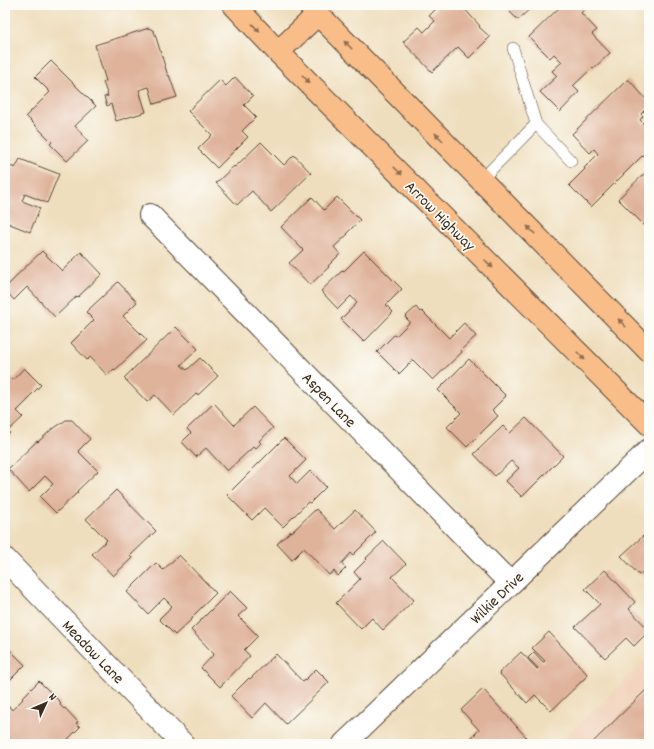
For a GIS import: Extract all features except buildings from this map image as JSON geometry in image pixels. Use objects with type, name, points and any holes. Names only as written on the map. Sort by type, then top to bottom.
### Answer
[{"type":"main road","name":"Arrow Highway","points":[[234,5],[278,52],[649,424]]},
{"type":"main road","points":[[278,52],[318,8],[481,180],[649,351]]},
{"type":"street","name":"Aspen Lane","points":[[150,215],[510,583]]},
{"type":"street","name":"Wilkie Drive","points":[[344,744],[649,450]]},
{"type":"street","name":"Meadow Lane","points":[[5,559],[183,744]]},
{"type":"lane","points":[[513,48],[536,124],[571,161]]},
{"type":"lane","points":[[481,180],[536,124]]},
{"type":"shaded area","points":[[649,657],[649,744],[559,744]]}]
